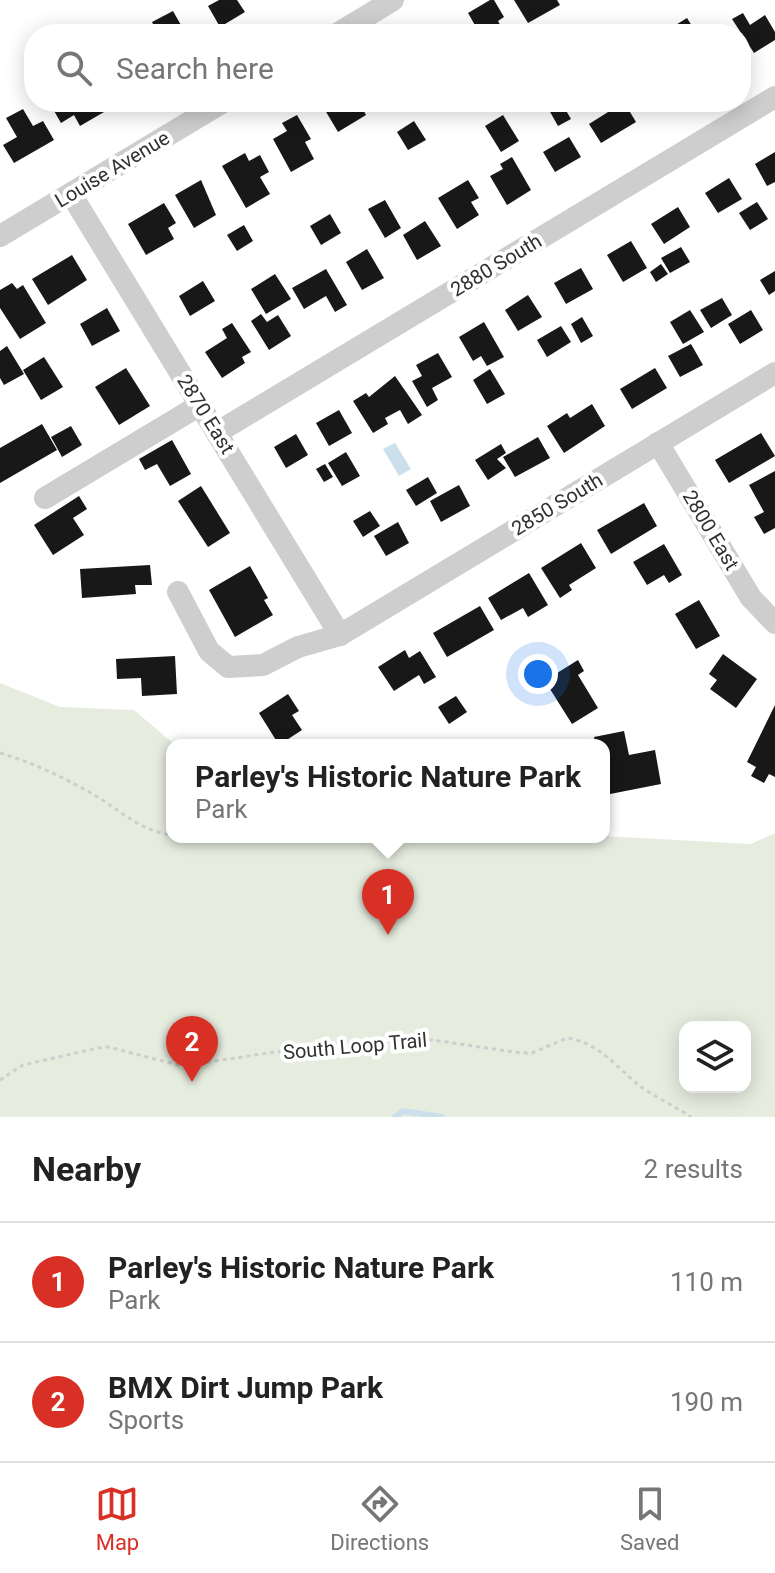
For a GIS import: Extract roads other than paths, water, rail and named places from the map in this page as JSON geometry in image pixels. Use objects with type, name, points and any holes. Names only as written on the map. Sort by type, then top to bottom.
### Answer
[{"type":"street","points":[[353,24],[393,0]]},
{"type":"street","name":"2880 South","points":[[751,111],[775,97]]},
{"type":"street","name":"Louise Avenue","points":[[0,236],[206,112]]},
{"type":"street","name":"2880 South","points":[[218,432],[750,112]]},
{"type":"street","name":"2870 East","points":[[71,194],[340,635]]},
{"type":"street","name":"2850 South","points":[[178,592],[209,651],[228,667],[263,665],[298,647],[340,635],[775,373]]},
{"type":"street","points":[[45,498],[200,405]]},
{"type":"street","name":"2800 East","points":[[658,443],[751,598],[771,619]]},
{"type":"water","points":[[395,443],[411,469],[399,476],[383,449]]},
{"type":"waterway","points":[[395,1117],[403,1111],[442,1117]]},
{"type":"place","name":"Parley's Historic Nature Park","points":[[388,935]]},
{"type":"place","name":"BMX Dirt Jump Park","points":[[192,1082]]}]
